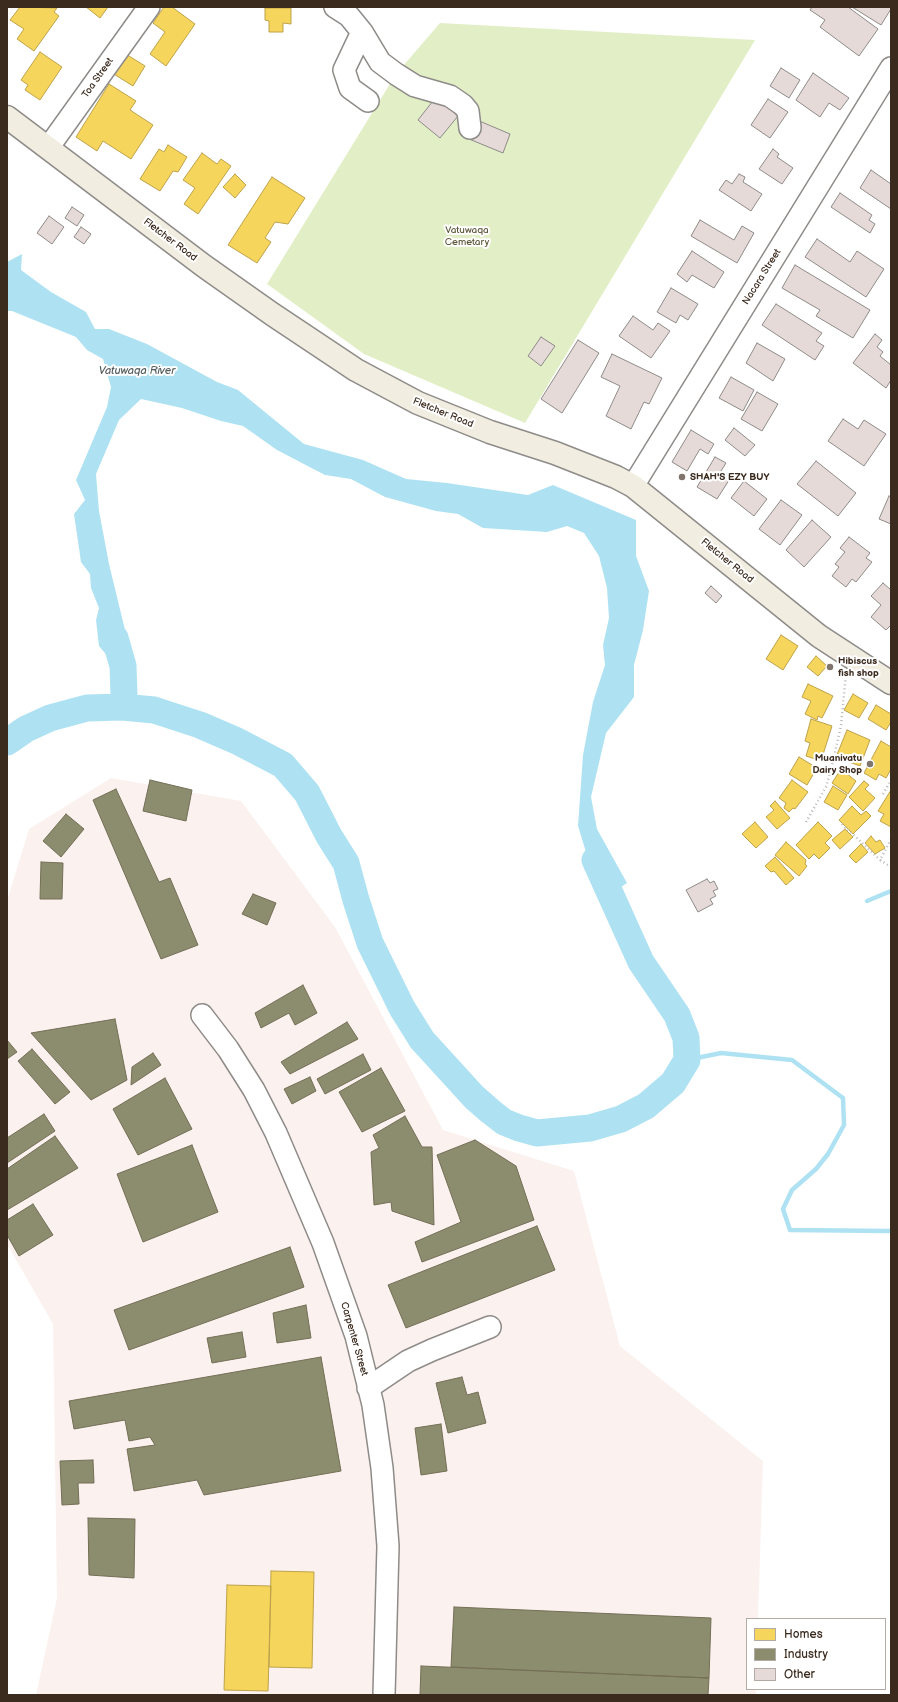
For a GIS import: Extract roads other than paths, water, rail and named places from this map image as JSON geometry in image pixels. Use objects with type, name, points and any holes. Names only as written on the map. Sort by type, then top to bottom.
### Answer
[{"type":"main road","name":"Fletcher Road","points":[[7,117],[272,314],[332,355],[385,387],[440,412],[490,432],[555,453],[616,477],[633,486],[813,631],[848,656],[891,683]]},
{"type":"street","name":"Toa Street","points":[[48,148],[149,7]]},
{"type":"street","points":[[349,18],[344,70],[350,88],[368,101]]},
{"type":"street","points":[[349,18],[380,62],[416,86],[450,96],[463,105],[468,111],[470,128]]},
{"type":"street","name":"Nacara Street","points":[[633,486],[891,68]]},
{"type":"street","name":"Carpenter Street","points":[[202,1015],[228,1049],[254,1090],[276,1133],[323,1243],[356,1336],[373,1405],[382,1468],[388,1546],[384,1695]]},
{"type":"street","points":[[368,1388],[408,1361],[490,1327]]},
{"type":"water","name":"Vatuwaqa River","points":[[22,254],[21,270],[51,292],[86,312],[95,329],[109,329],[147,344],[217,382],[238,390],[304,444],[363,460],[406,479],[447,483],[528,495],[553,485],[636,520],[636,556],[649,591],[643,630],[634,665],[634,697],[606,733],[591,797],[597,829],[627,883],[601,901],[578,826],[583,755],[593,702],[605,665],[603,645],[609,618],[607,588],[599,556],[584,533],[567,526],[547,532],[483,528],[458,514],[436,511],[385,497],[351,479],[325,475],[277,450],[243,426],[221,421],[182,408],[141,399],[119,420],[96,474],[99,511],[109,564],[125,630],[130,672],[114,677],[110,659],[99,646],[96,620],[99,608],[91,588],[90,574],[81,562],[74,514],[85,500],[76,480],[107,407],[111,387],[103,359],[87,350],[76,337],[12,311],[7,311],[7,262]]},
{"type":"waterway","points":[[115,638],[123,666],[124,695],[122,707]]},
{"type":"waterway","points":[[7,742],[26,729],[50,718],[87,708],[122,707],[154,710],[200,725],[237,741],[283,765],[307,793],[329,836],[346,863],[370,943],[402,1008],[422,1040],[474,1097],[490,1111],[504,1122],[537,1133],[590,1128],[621,1119],[646,1106],[673,1083],[687,1060],[686,1038],[677,1015],[641,962],[595,860]]},
{"type":"waterway","points":[[867,901],[891,891]]},
{"type":"waterway","points":[[687,1060],[721,1053],[792,1060],[843,1098],[844,1125],[828,1154],[816,1169],[792,1190],[783,1209],[790,1230],[891,1231]]},
{"type":"place","name":"SHAH'S EZY BUY","points":[[682,477]]},
{"type":"place","name":"Hibiscus fish shop","points":[[830,667]]},
{"type":"place","name":"Muanivatu Dairy Shop","points":[[870,764]]},
{"type":"park label","name":"Vatuwaqa Cemetary","points":[[467,236]]}]
